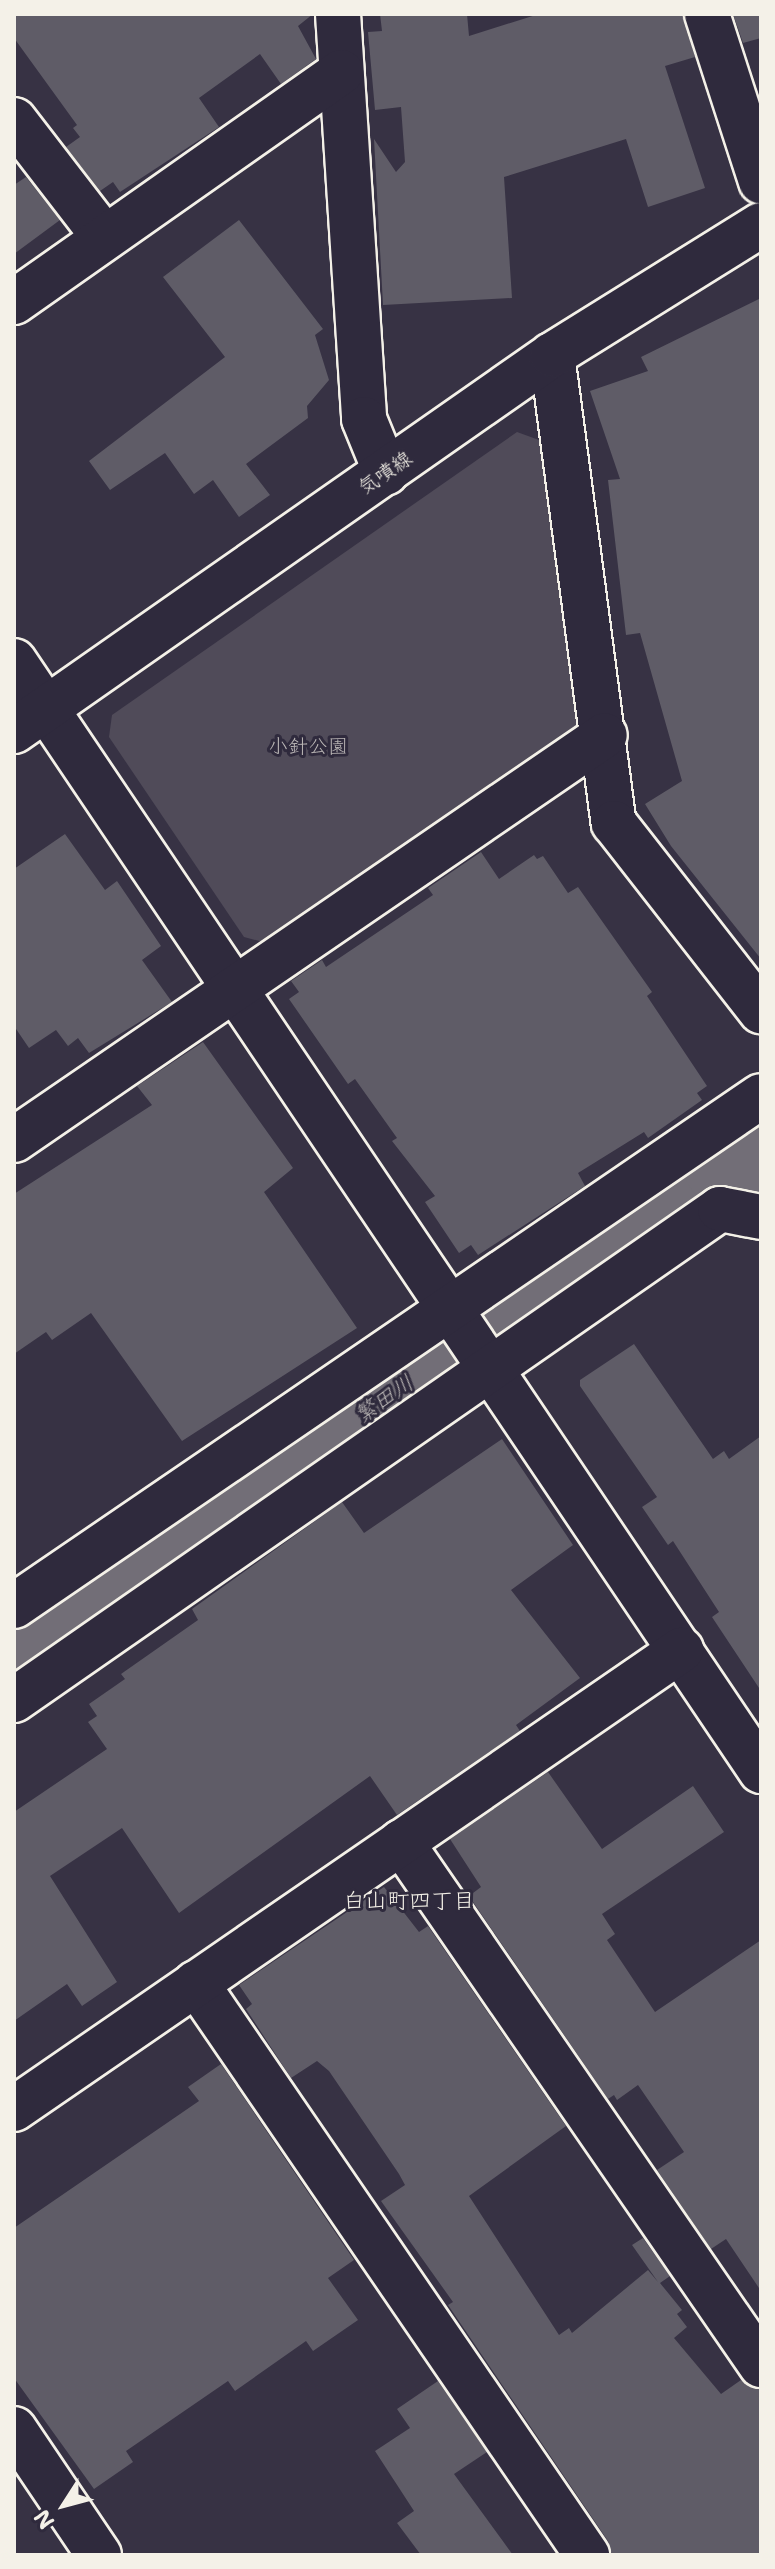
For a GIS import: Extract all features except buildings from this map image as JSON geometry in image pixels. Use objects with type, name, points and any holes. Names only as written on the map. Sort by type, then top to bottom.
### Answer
[{"type":"street","points":[[338,14],[364,419],[386,473]]},
{"type":"street","points":[[707,14],[761,181]]},
{"type":"street","points":[[14,302],[341,72]]},
{"type":"street","points":[[14,120],[104,237]]},
{"type":"street","name":"気噴線","points":[[31,719],[552,355],[761,225]]},
{"type":"street","points":[[552,355],[605,735],[614,823],[761,1011]]},
{"type":"street","points":[[14,661],[31,719],[235,984],[761,1771]]},
{"type":"street","points":[[14,1140],[235,984],[605,735]]},
{"type":"street","points":[[14,1606],[449,1304],[761,1096]]},
{"type":"street","points":[[14,1700],[720,1209],[761,1217]]},
{"type":"street","points":[[14,2109],[681,1650]]},
{"type":"street","points":[[401,1842],[761,2365]]},
{"type":"street","points":[[196,1983],[587,2555]]},
{"type":"street","points":[[14,2429],[99,2555]]},
{"type":"green space","name":"小針公園","points":[[517,432],[550,444],[583,720],[267,943],[244,937],[109,737],[112,715]]},
{"type":"waterway","name":"繁田川","points":[[14,1654],[726,1164],[761,1162]]},
{"type":"district","name":"白山町四丁目","points":[[409,1901]]}]
